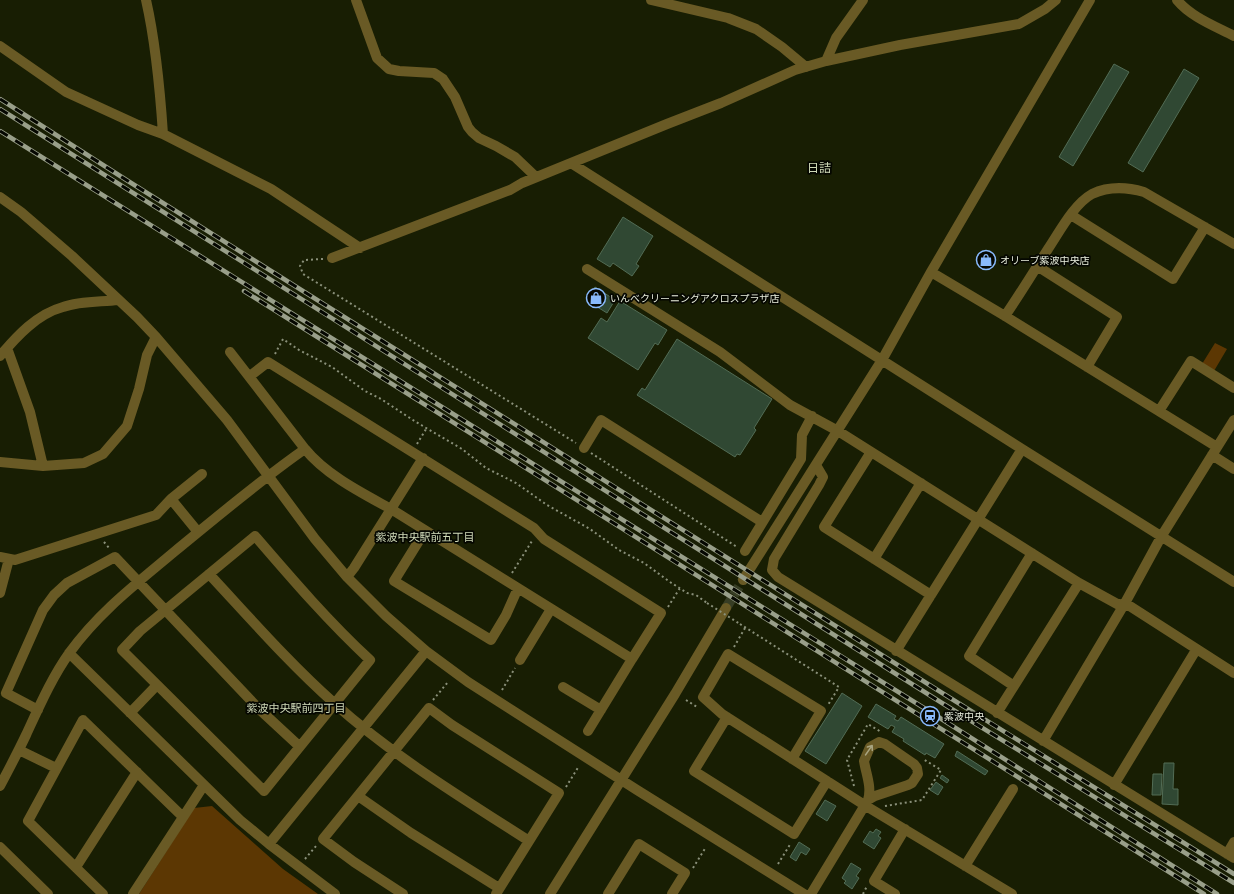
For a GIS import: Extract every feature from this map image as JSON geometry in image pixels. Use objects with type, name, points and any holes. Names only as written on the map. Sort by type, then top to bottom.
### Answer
[{"type":"street","points":[[146,0],[160,81],[163,134]]},
{"type":"street","points":[[356,0],[378,58],[389,69],[434,73],[443,79],[455,97],[468,127],[472,132],[479,138],[515,157],[536,178]]},
{"type":"street","points":[[651,0],[728,18],[756,29],[782,47],[806,67]]},
{"type":"street","points":[[826,61],[836,38],[863,0]]},
{"type":"street","points":[[332,258],[510,190],[571,163],[721,103],[795,70],[826,61],[900,45],[1019,24],[1045,9],[1056,0]]},
{"type":"street","points":[[743,580],[882,360],[931,272],[1090,0]]},
{"type":"street","points":[[1177,0],[1182,6],[1191,12],[1234,36]]},
{"type":"street","points":[[0,46],[66,92],[138,125],[163,134],[271,189],[360,248]]},
{"type":"street","points":[[571,163],[1234,582]]},
{"type":"street","points":[[1005,316],[1071,215],[1081,202],[1092,194],[1101,190],[1132,188],[1144,192],[1234,244]]},
{"type":"street","points":[[0,196],[72,256],[156,337],[226,420],[315,539],[346,577],[386,616],[426,651],[468,682],[804,894]]},
{"type":"street","points":[[1071,215],[1173,279],[1205,227]]},
{"type":"street","points":[[1037,266],[1117,317],[1087,366]]},
{"type":"street","points":[[587,268],[720,352],[790,404],[838,431],[1079,583],[1119,605],[1125,603]]},
{"type":"street","points":[[931,272],[1159,411],[1215,451],[1234,469]]},
{"type":"street","points":[[43,466],[30,412],[3,352],[27,327],[47,313],[62,306],[118,300]]},
{"type":"street","points":[[0,462],[43,466],[84,463],[103,454],[127,426],[139,389],[147,354],[156,337]]},
{"type":"street","points":[[230,352],[305,449],[328,470],[353,488],[391,509],[632,659]]},
{"type":"street","points":[[1159,411],[1191,361],[1234,388]]},
{"type":"street","points":[[250,376],[268,362],[270,363],[534,528],[544,539],[661,613],[588,731]]},
{"type":"street","points":[[745,551],[801,459],[802,435],[812,416]]},
{"type":"street","points":[[584,448],[602,420],[762,522]]},
{"type":"street","points":[[1043,741],[1125,603],[1161,537],[1234,420]]},
{"type":"street","points":[[0,786],[19,750],[46,692],[69,653],[91,626],[113,603],[138,581],[268,476],[305,449]]},
{"type":"street","points":[[896,651],[1022,449]]},
{"type":"street","points":[[871,452],[824,528],[931,595]]},
{"type":"street","points":[[346,577],[354,568],[423,458]]},
{"type":"street","points":[[816,465],[823,477],[774,559],[772,570],[778,577],[1230,856],[1234,842]]},
{"type":"street","points":[[0,593],[4,558],[15,560],[156,515],[171,499],[202,474]]},
{"type":"street","points":[[874,559],[920,483]]},
{"type":"street","points":[[171,499],[198,532]]},
{"type":"street","points":[[425,531],[394,581],[491,640],[506,615],[518,588]]},
{"type":"street","points":[[255,536],[308,598],[340,632],[370,660],[264,791],[122,650],[140,631],[209,574],[255,536]]},
{"type":"street","points":[[1014,686],[969,656],[1032,553]]},
{"type":"street","points":[[38,710],[6,693],[43,610],[54,595],[67,583],[115,557],[259,709],[299,746]]},
{"type":"street","points":[[209,574],[296,668],[335,704],[394,752],[428,777],[529,841]]},
{"type":"street","points":[[997,713],[1079,583]]},
{"type":"street","points":[[1125,603],[1234,673]]},
{"type":"street","points":[[550,894],[622,780],[726,608]]},
{"type":"street","points":[[520,660],[551,609]]},
{"type":"street","points":[[1114,785],[1196,650]]},
{"type":"street","points":[[269,844],[426,651]]},
{"type":"street","points":[[69,653],[240,820],[335,894]]},
{"type":"street","points":[[792,759],[821,711],[728,654],[703,697],[727,717],[792,759],[827,781],[867,803],[905,830],[1012,894]]},
{"type":"street","points":[[130,713],[157,685]]},
{"type":"street","points":[[563,687],[601,710]]},
{"type":"street","points":[[358,796],[498,891],[559,793],[452,725],[429,708],[323,839],[354,862],[403,894]]},
{"type":"street","points":[[727,717],[694,771],[794,834],[827,781]]},
{"type":"street","points":[[103,894],[28,821],[83,720],[183,817]]},
{"type":"street","points":[[811,894],[867,803],[870,793],[864,761],[870,747],[879,742],[914,764],[917,768],[918,774],[912,783],[876,796],[867,803]]},
{"type":"street","points":[[19,750],[56,768]]},
{"type":"street","points":[[76,867],[137,772]]},
{"type":"street","points":[[133,894],[204,785]]},
{"type":"street","points":[[965,866],[1013,789]]},
{"type":"street","points":[[895,894],[874,881],[905,830]]},
{"type":"street","points":[[608,894],[639,844],[685,873],[672,894]]},
{"type":"street","points":[[0,847],[48,894]]},
{"type":"path","points":[[332,258],[304,260],[300,266],[303,274],[584,448],[745,551]]},
{"type":"path","points":[[270,363],[283,339],[299,350],[332,367],[351,382],[382,399],[426,429],[462,449],[486,468],[516,483],[547,505],[590,529],[619,550],[644,563],[680,588],[696,595],[839,687],[826,708],[821,711]]},
{"type":"path","points":[[412,451],[426,429]]},
{"type":"path","points":[[510,575],[538,532]]},
{"type":"path","points":[[96,533],[113,552],[115,557]]},
{"type":"path","points":[[661,613],[667,609],[680,588]]},
{"type":"path","points":[[730,655],[746,628]]},
{"type":"path","points":[[502,690],[520,660]]},
{"type":"path","points":[[429,708],[431,703],[448,682]]},
{"type":"path","points":[[686,700],[697,707]]},
{"type":"path","points":[[855,791],[847,760],[868,724],[881,732]]},
{"type":"path","points":[[883,807],[922,800],[941,770],[921,757]]},
{"type":"path","points":[[559,793],[564,790],[579,766]]},
{"type":"path","points":[[778,864],[794,838],[794,834]]},
{"type":"path","points":[[302,862],[323,839]]},
{"type":"path","points":[[685,873],[691,870],[706,847]]},
{"type":"shaded area","points":[[1215,343],[1227,349],[1214,371],[1202,364]]},
{"type":"shaded area","points":[[212,806],[283,869],[318,894],[139,894],[194,808]]},
{"type":"building","points":[[1114,64],[1129,72],[1073,166],[1059,157]]},
{"type":"building","points":[[1184,69],[1199,78],[1143,172],[1128,163]]},
{"type":"building","points":[[623,217],[653,236],[636,264],[639,266],[632,276],[613,263],[610,267],[597,259]]},
{"type":"building","points":[[595,287],[615,300],[607,313],[586,300]]},
{"type":"building","points":[[620,301],[667,330],[658,345],[655,343],[638,370],[588,338],[601,318],[607,322]]},
{"type":"building","points":[[677,339],[772,399],[754,428],[756,430],[740,455],[737,454],[735,457],[637,395],[642,388],[645,390]]},
{"type":"building","points":[[842,693],[862,706],[826,764],[805,751]]},
{"type":"building","points":[[876,704],[896,716],[894,719],[898,721],[901,717],[944,744],[935,758],[926,753],[925,755],[903,741],[904,739],[892,732],[895,727],[891,725],[888,729],[868,717]]},
{"type":"building","points":[[957,751],[988,771],[985,775],[955,756]]},
{"type":"building","points":[[1164,763],[1174,763],[1173,789],[1178,789],[1178,805],[1162,804]]},
{"type":"building","points":[[1153,774],[1162,774],[1161,795],[1152,795]]},
{"type":"building","points":[[942,775],[949,780],[947,783],[940,778]]},
{"type":"building","points":[[936,782],[943,787],[938,795],[930,790]]},
{"type":"building","points":[[825,800],[836,806],[827,821],[816,814]]},
{"type":"building","points":[[876,829],[881,832],[878,836],[881,838],[874,849],[863,842],[870,831],[873,833]]},
{"type":"building","points":[[799,842],[810,849],[806,855],[801,852],[796,861],[790,857]]},
{"type":"building","points":[[851,863],[861,869],[856,876],[859,878],[852,889],[844,883],[846,881],[842,878]]},
{"type":"tunnel","points":[[726,608],[743,580]]},
{"type":"railway","points":[[0,99],[947,696],[1234,874]]},
{"type":"railway","points":[[0,109],[942,703],[1234,883]]},
{"type":"railway","points":[[0,131],[932,713],[1217,894]]},
{"type":"railway","points":[[244,291],[1204,894]]},
{"type":"place","name":"オリーブ紫波中央店","points":[[986,260]]},
{"type":"place","name":"いんべクリーニングアクロスプラザ店","points":[[596,298]]},
{"type":"place","name":"紫波中央","points":[[930,716]]},
{"type":"district","name":"日詰","points":[[819,168]]},
{"type":"district","name":"紫波中央駅前五丁目","points":[[425,537]]},
{"type":"district","name":"紫波中央駅前四丁目","points":[[296,708]]}]
